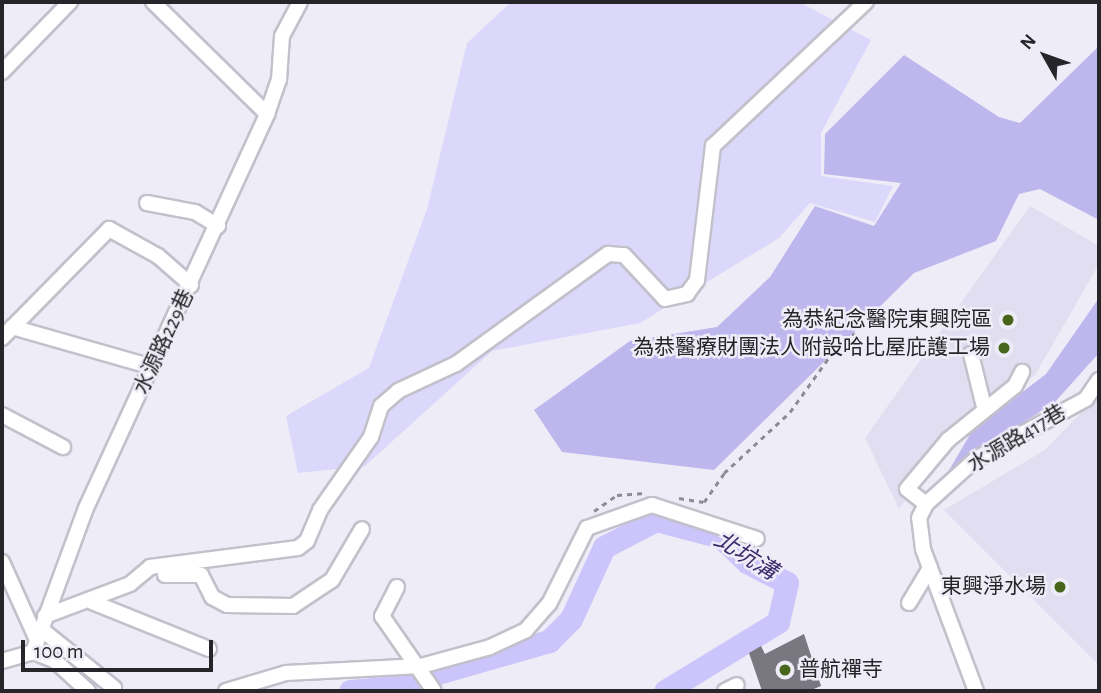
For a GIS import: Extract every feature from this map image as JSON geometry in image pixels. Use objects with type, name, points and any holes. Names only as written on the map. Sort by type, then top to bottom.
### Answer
[{"type":"street","points":[[2,72],[69,2]]},
{"type":"street","points":[[153,2],[267,114]]},
{"type":"street","name":"水源路229巷","points":[[39,634],[86,508],[191,285],[267,114],[279,80],[282,36],[300,2]]},
{"type":"street","points":[[130,584],[150,567],[298,548],[307,541],[320,510],[371,437],[381,406],[398,391],[456,364],[608,254],[624,254],[665,299],[687,294],[697,280],[713,146],[866,2]]},
{"type":"street","points":[[147,203],[195,212],[218,226]]},
{"type":"street","points":[[7,333],[109,229],[158,256],[191,285]]},
{"type":"street","points":[[7,333],[152,367]]},
{"type":"street","points":[[971,354],[984,407]]},
{"type":"street","points":[[976,691],[930,568],[919,526],[926,505],[907,489],[984,407],[1015,386],[1022,372]]},
{"type":"street","name":"水源路417巷","points":[[926,505],[976,459],[1086,399],[1099,380]]},
{"type":"street","points":[[2,415],[63,447]]},
{"type":"street","points":[[226,691],[286,673],[421,666],[490,647],[526,630],[549,604],[587,528],[652,505],[757,539]]},
{"type":"street","points":[[2,661],[39,634],[92,602],[154,576],[201,575],[212,597],[227,606],[293,606],[332,580],[362,529]]},
{"type":"street","points":[[2,562],[54,660],[88,691]]},
{"type":"street","points":[[909,603],[930,568]]},
{"type":"street","points":[[397,587],[382,615],[391,635],[421,666],[434,691]]},
{"type":"street","points":[[92,602],[209,649]]},
{"type":"street","points":[[39,634],[114,688]]},
{"type":"path","points":[[666,496],[704,502],[724,473],[790,412],[830,356],[855,333]]},
{"type":"path","points":[[587,528],[587,516],[617,495],[654,494]]},
{"type":"shaded area","points":[[511,2],[799,2],[871,40],[821,133],[821,176],[893,186],[875,222],[810,203],[779,238],[640,323],[492,351],[365,466],[298,473],[286,416],[369,368],[427,209],[467,43]]},
{"type":"shaded area","points":[[1099,46],[1099,220],[1040,189],[1019,194],[996,241],[914,273],[714,470],[562,452],[534,410],[630,341],[717,327],[770,277],[815,206],[874,226],[901,183],[824,174],[825,134],[904,55],[999,117],[1020,123]]},
{"type":"shaded area","name":"為恭紀念醫院東興院區","points":[[1030,206],[1099,246],[1099,264],[1035,375],[954,438],[899,509],[865,438]]},
{"type":"shaded area","points":[[1099,298],[1099,353],[1055,402],[948,472],[972,431],[1046,374]]},
{"type":"shaded area","name":"東興淨水場","points":[[1099,394],[1099,665],[944,510],[1045,450]]},
{"type":"building","name":"普航禪寺","points":[[804,634],[821,686],[809,691],[762,691],[749,653],[761,646],[765,654]]},
{"type":"waterway","name":"北坑溝","points":[[350,691],[386,688],[549,641],[571,619],[604,547],[656,520],[721,537],[747,562],[787,583],[778,622],[665,691]]},
{"type":"place","name":"為恭紀念醫院東興院區","points":[[1008,320]]},
{"type":"place","name":"為恭醫療財團法人附設哈比屋庇護工場","points":[[1004,348]]},
{"type":"place","name":"東興淨水場","points":[[1060,587]]},
{"type":"place","name":"普航禪寺","points":[[785,670]]}]
